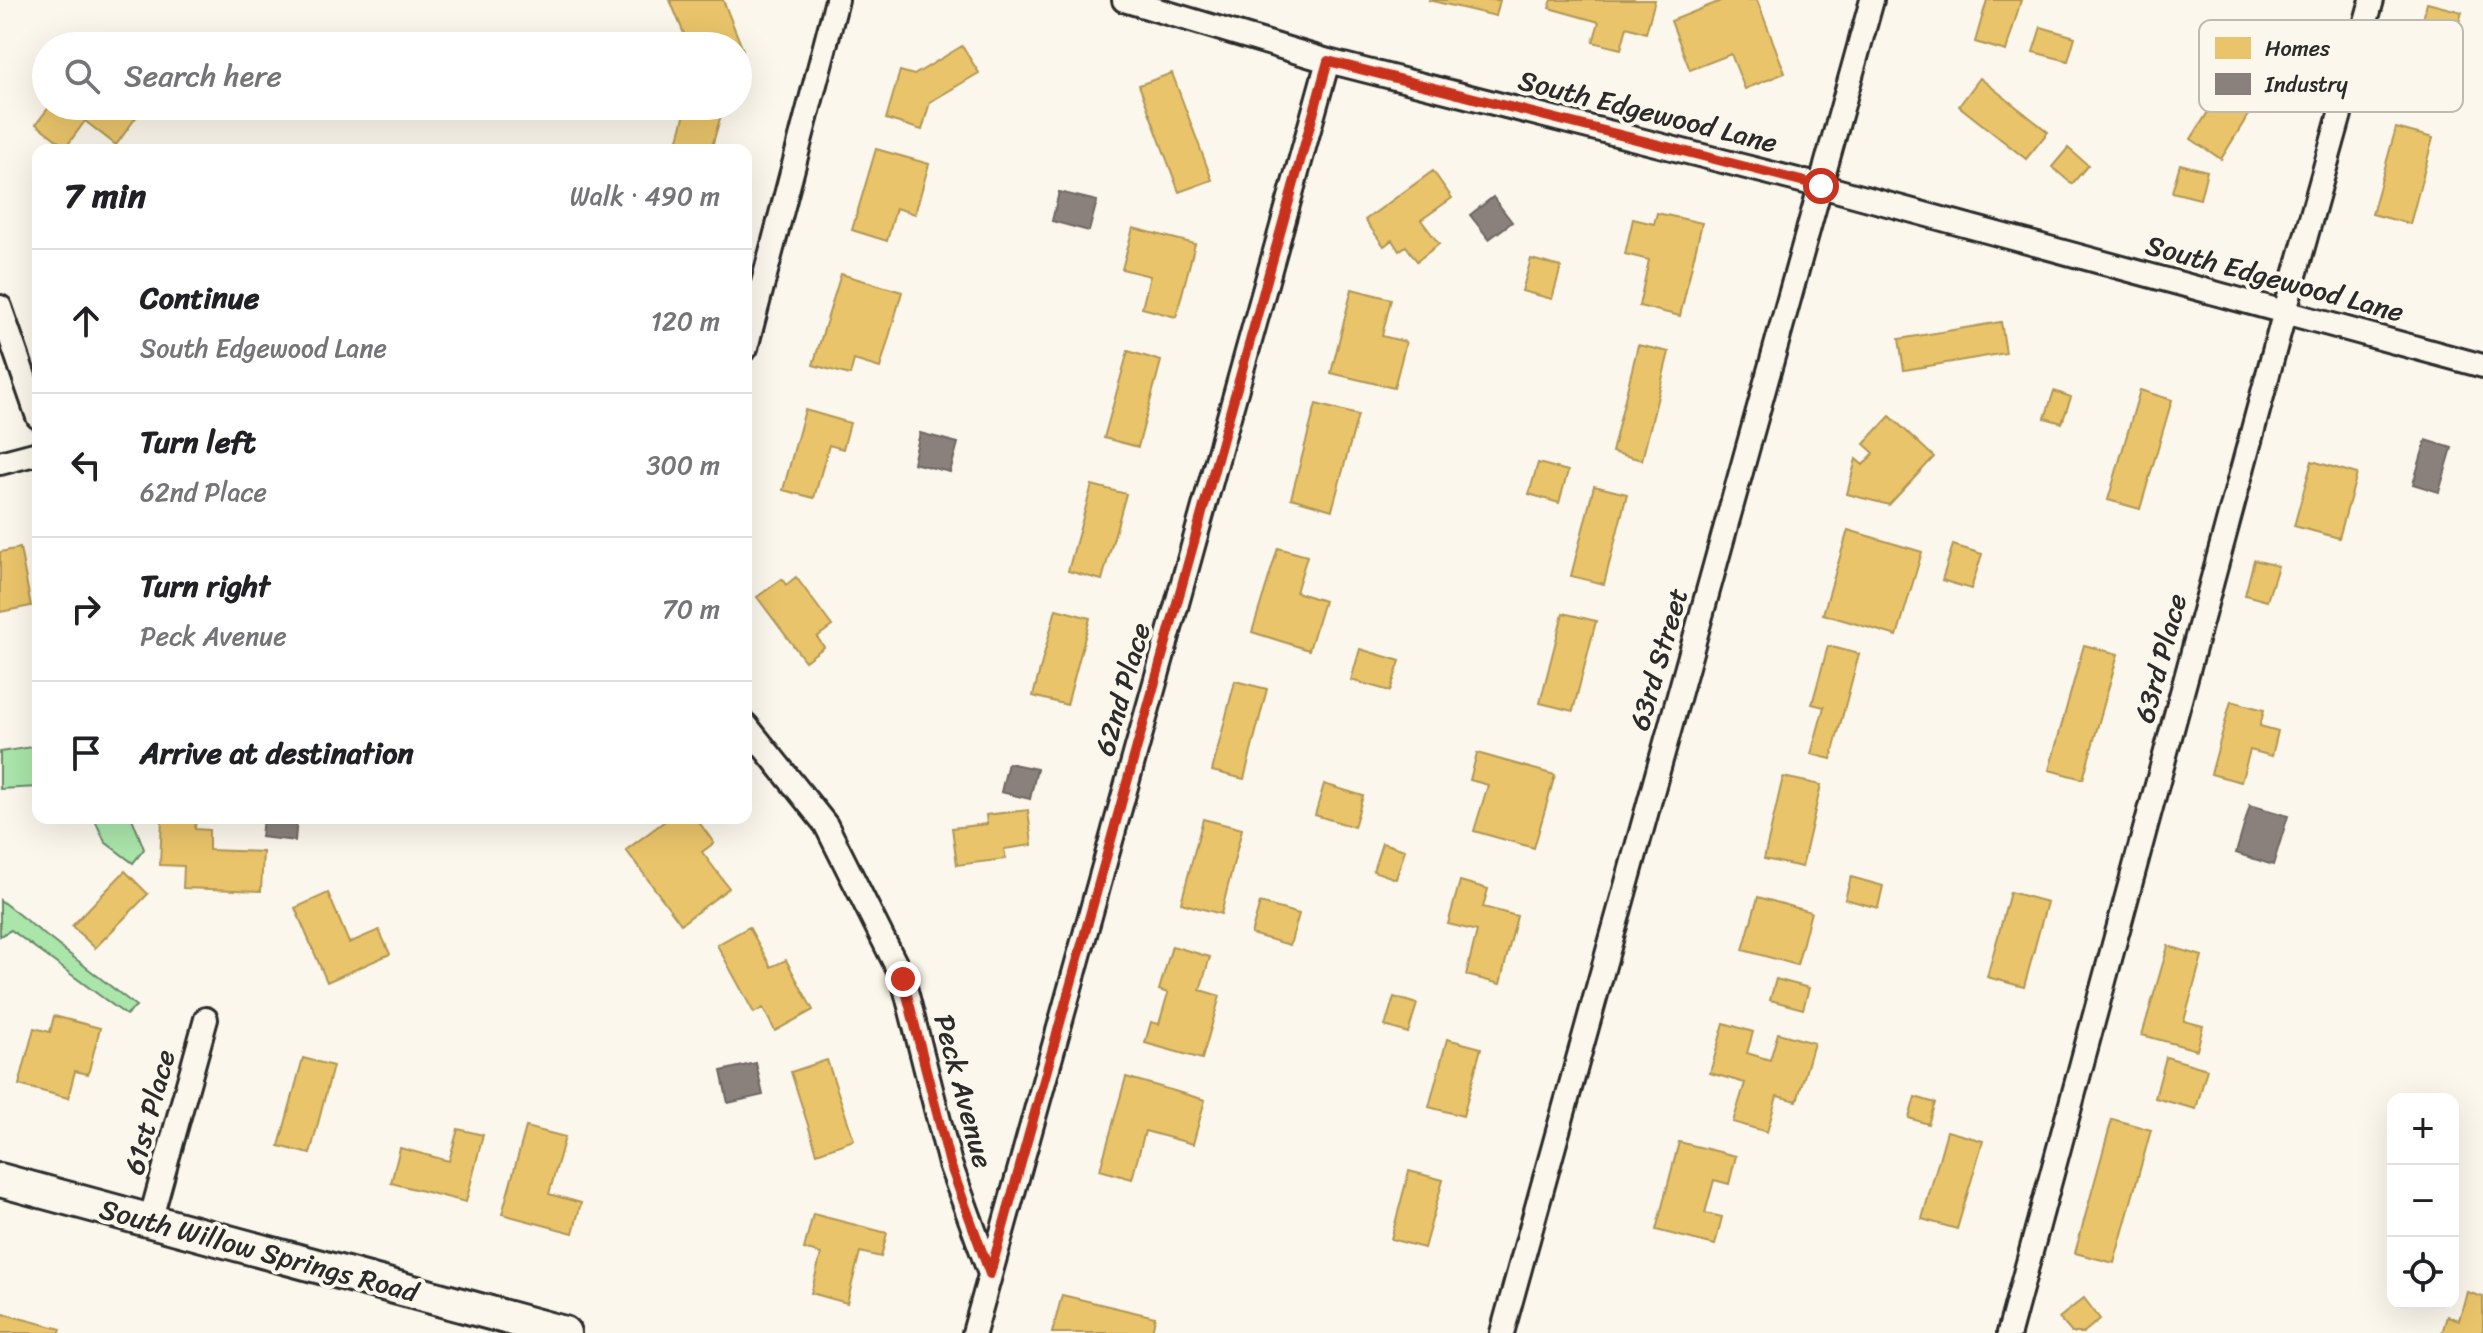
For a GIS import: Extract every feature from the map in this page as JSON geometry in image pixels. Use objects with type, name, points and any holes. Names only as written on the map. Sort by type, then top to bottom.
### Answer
[{"type":"street","points":[[752,325],[837,0]]},
{"type":"street","name":"South Edgewood Lane","points":[[1124,0],[1328,61],[1821,186],[2483,366]]},
{"type":"street","name":"63rd Street","points":[[1502,1333],[1872,0]]},
{"type":"street","name":"63rd Place","points":[[2366,20],[2372,0]]},
{"type":"street","name":"62nd Place","points":[[974,1333],[1328,61]]},
{"type":"street","name":"63rd Place","points":[[2009,1333],[2341,112]]},
{"type":"street","points":[[0,307],[32,400]]},
{"type":"street","points":[[0,463],[32,455]]},
{"type":"street","name":"Peck Avenue","points":[[752,732],[826,825],[903,979],[950,1164],[990,1274]]},
{"type":"street","name":"61st Place","points":[[150,1221],[206,1019]]},
{"type":"street","name":"South Willow Springs Road","points":[[0,1180],[564,1333]]},
{"type":"green space","points":[[32,747],[32,787],[0,789],[0,752]]},
{"type":"green space","points":[[97,824],[134,824],[144,849],[133,863],[105,842]]},
{"type":"green space","points":[[0,900],[136,1006],[126,1015],[11,930],[0,936]]},
{"type":"building: Homes","points":[[670,0],[723,0],[736,32],[683,32]]},
{"type":"building: Homes","points":[[1428,0],[1500,0],[1496,16]]},
{"type":"building: Homes","points":[[1552,0],[1655,0],[1646,33],[1627,27],[1621,49],[1593,42],[1599,22],[1549,8]]},
{"type":"building: Homes","points":[[1723,0],[1757,0],[1785,73],[1745,89],[1731,54],[1690,70],[1671,21]]},
{"type":"building: Homes","points":[[1987,0],[2021,0],[2006,51],[1975,42]]},
{"type":"building: Homes","points":[[2427,3],[2462,12],[2460,20],[2423,20]]},
{"type":"building: Homes","points":[[2041,27],[2075,37],[2068,61],[2033,52]]},
{"type":"building: Homes","points":[[962,46],[979,73],[930,102],[922,130],[886,119],[900,71],[914,75]]},
{"type":"building: Homes","points":[[1172,73],[1212,180],[1179,192],[1139,85]]},
{"type":"building: Homes","points":[[1980,78],[2048,132],[2026,159],[1959,106]]},
{"type":"building: Homes","points":[[2208,112],[2250,112],[2221,159],[2191,139]]},
{"type":"building: Homes","points":[[39,120],[134,120],[117,144],[85,121],[68,144],[62,144],[36,124]]},
{"type":"building: Homes","points":[[683,120],[720,120],[713,144],[677,144]]},
{"type":"building: Homes","points":[[2396,128],[2433,138],[2410,224],[2372,214]]},
{"type":"building: Homes","points":[[2068,148],[2088,165],[2072,184],[2052,167]]},
{"type":"building: Homes","points":[[876,149],[929,164],[915,214],[896,208],[887,241],[852,230]]},
{"type":"building: Homes","points":[[2180,164],[2207,171],[2200,199],[2172,192]]},
{"type":"building: Homes","points":[[1433,171],[1452,198],[1421,220],[1439,244],[1417,261],[1406,246],[1399,251],[1392,240],[1384,246],[1365,220]]},
{"type":"building: Homes","points":[[1657,213],[1702,223],[1680,316],[1639,306],[1649,260],[1625,254],[1633,219],[1654,224]]},
{"type":"building: Homes","points":[[1133,228],[1195,244],[1176,317],[1142,308],[1150,276],[1122,269]]},
{"type":"building: Homes","points":[[1531,259],[1561,267],[1552,299],[1522,291]]},
{"type":"building: Homes","points":[[841,274],[902,292],[880,368],[854,360],[850,375],[813,365]]},
{"type":"building: Homes","points":[[1352,289],[1391,299],[1382,336],[1406,342],[1394,388],[1331,373]]},
{"type":"building: Homes","points":[[2001,322],[2006,353],[1904,370],[1899,339]]},
{"type":"building: Homes","points":[[1638,345],[1669,352],[1642,460],[1612,452]]},
{"type":"building: Homes","points":[[1128,351],[1161,361],[1138,447],[1104,438]]},
{"type":"building: Homes","points":[[2140,390],[2172,400],[2140,509],[2108,500]]},
{"type":"building: Homes","points":[[2054,391],[2071,397],[2062,423],[2045,418]]},
{"type":"building: Homes","points":[[1316,404],[1358,415],[1332,510],[1291,498]]},
{"type":"building: Homes","points":[[805,410],[850,423],[843,449],[829,445],[814,498],[783,490]]},
{"type":"building: Homes","points":[[1890,416],[1934,457],[1889,505],[1847,494],[1856,459],[1863,465],[1874,453],[1864,444]]},
{"type":"building: Homes","points":[[2312,461],[2357,474],[2339,538],[2294,526]]},
{"type":"building: Homes","points":[[1538,463],[1568,471],[1559,503],[1529,494]]},
{"type":"building: Homes","points":[[1092,485],[1126,494],[1102,580],[1068,571]]},
{"type":"building: Homes","points":[[1594,486],[1627,494],[1604,584],[1571,576]]},
{"type":"building: Homes","points":[[1848,530],[1922,552],[1897,636],[1823,614]]},
{"type":"building: Homes","points":[[1953,545],[1982,554],[1971,589],[1942,580]]},
{"type":"building: Homes","points":[[20,548],[31,606],[0,612],[0,552]]},
{"type":"building: Homes","points":[[1278,548],[1307,556],[1296,592],[1324,601],[1309,650],[1252,632]]},
{"type":"building: Homes","points":[[2254,560],[2278,566],[2267,601],[2245,595]]},
{"type":"building: Homes","points":[[796,577],[832,626],[817,637],[824,647],[805,661],[757,597],[782,579],[786,585]]},
{"type":"building: Homes","points":[[1056,609],[1090,618],[1067,705],[1033,696]]},
{"type":"building: Homes","points":[[1563,613],[1596,621],[1573,711],[1540,703]]},
{"type":"building: Homes","points":[[2084,645],[2118,654],[2083,779],[2049,770]]},
{"type":"building: Homes","points":[[1828,646],[1859,654],[1831,759],[1811,754],[1824,707],[1812,704]]},
{"type":"building: Homes","points":[[1360,649],[1400,661],[1390,691],[1351,680]]},
{"type":"building: Homes","points":[[1235,681],[1267,689],[1244,779],[1212,771]]},
{"type":"building: Homes","points":[[2231,701],[2264,710],[2260,726],[2278,731],[2272,756],[2250,750],[2241,782],[2211,774]]},
{"type":"building: Homes","points":[[1477,753],[1555,775],[1534,848],[1474,831],[1488,785],[1470,780]]},
{"type":"building: Homes","points":[[1783,777],[1821,785],[1802,867],[1764,859]]},
{"type":"building: Homes","points":[[1324,784],[1363,796],[1354,827],[1315,815]]},
{"type":"building: Homes","points":[[1028,810],[1032,845],[1004,849],[1006,859],[957,865],[952,828],[987,824],[986,815]]},
{"type":"building: Homes","points":[[1203,819],[1242,829],[1221,914],[1181,903]]},
{"type":"building: Homes","points":[[162,824],[195,824],[195,829],[209,830],[209,850],[263,852],[261,891],[183,888],[184,866],[160,865]]},
{"type":"building: Homes","points":[[661,824],[700,824],[714,843],[702,852],[729,888],[681,924],[626,850]]},
{"type":"building: Homes","points":[[1382,843],[1405,850],[1396,879],[1373,871]]},
{"type":"building: Homes","points":[[125,871],[148,894],[95,948],[72,926]]},
{"type":"building: Homes","points":[[1851,877],[1883,886],[1878,908],[1845,899]]},
{"type":"building: Homes","points":[[1460,881],[1488,889],[1483,907],[1517,916],[1500,984],[1466,975],[1477,931],[1448,924]]},
{"type":"building: Homes","points":[[2010,892],[2047,902],[2024,987],[1987,977]]},
{"type":"building: Homes","points":[[328,893],[349,943],[379,930],[390,954],[327,982],[295,908]]},
{"type":"building: Homes","points":[[1758,897],[1811,912],[1797,965],[1743,950]]},
{"type":"building: Homes","points":[[1260,903],[1299,914],[1290,945],[1251,934]]},
{"type":"building: Homes","points":[[749,927],[771,967],[786,960],[813,1010],[775,1031],[763,1008],[754,1013],[717,945]]},
{"type":"building: Homes","points":[[1172,946],[1210,957],[1200,990],[1220,996],[1202,1059],[1145,1043],[1151,1022],[1159,1024],[1168,993],[1159,990]]},
{"type":"building: Homes","points":[[2168,946],[2202,956],[2184,1021],[2203,1026],[2197,1050],[2142,1035]]},
{"type":"building: Homes","points":[[1776,979],[1809,988],[1803,1009],[1770,1000]]},
{"type":"building: Homes","points":[[1394,997],[1417,1004],[1408,1033],[1385,1026]]},
{"type":"building: Homes","points":[[54,1016],[100,1028],[88,1074],[75,1071],[68,1098],[19,1085],[34,1028],[50,1032]]},
{"type":"building: Homes","points":[[1724,1023],[1753,1032],[1747,1053],[1770,1060],[1778,1033],[1814,1043],[1797,1101],[1777,1096],[1767,1132],[1733,1122],[1745,1083],[1710,1073]]},
{"type":"building: Homes","points":[[1447,1039],[1481,1048],[1463,1116],[1429,1107]]},
{"type":"building: Homes","points":[[2166,1057],[2207,1069],[2196,1109],[2155,1098]]},
{"type":"building: Homes","points":[[303,1058],[333,1066],[310,1154],[279,1146]]},
{"type":"building: Homes","points":[[827,1060],[854,1140],[817,1153],[791,1072]]},
{"type":"building: Homes","points":[[1126,1077],[1205,1100],[1193,1144],[1145,1131],[1132,1179],[1100,1170]]},
{"type":"building: Homes","points":[[1915,1097],[1935,1103],[1928,1124],[1909,1118]]},
{"type":"building: Homes","points":[[2112,1119],[2151,1130],[2114,1263],[2075,1253]]},
{"type":"building: Homes","points":[[526,1127],[565,1137],[549,1194],[581,1203],[573,1233],[502,1214]]},
{"type":"building: Homes","points":[[458,1129],[483,1135],[466,1202],[391,1183],[400,1148],[449,1161]]},
{"type":"building: Homes","points":[[1947,1131],[1983,1141],[1957,1229],[1922,1219]]},
{"type":"building: Homes","points":[[1679,1142],[1736,1156],[1729,1184],[1714,1180],[1705,1213],[1722,1217],[1715,1245],[1656,1230]]},
{"type":"building: Homes","points":[[1409,1171],[1443,1180],[1424,1248],[1391,1239]]},
{"type":"building: Homes","points":[[813,1214],[887,1233],[881,1257],[860,1252],[847,1303],[811,1293],[821,1254],[804,1249]]},
{"type":"building: Homes","points":[[2467,1292],[2483,1297],[2483,1333],[2442,1333],[2447,1316],[2459,1320]]},
{"type":"building: Homes","points":[[1062,1295],[1155,1317],[1152,1333],[1052,1333]]},
{"type":"building: Homes","points":[[2084,1298],[2100,1319],[2083,1333],[2072,1333],[2059,1318]]},
{"type":"building: Homes","points":[[0,1313],[61,1329],[60,1333],[0,1333]]},
{"type":"building: Industry","points":[[1059,192],[1097,201],[1089,231],[1052,221]]},
{"type":"building: Industry","points":[[1493,197],[1512,222],[1489,239],[1470,215]]},
{"type":"building: Industry","points":[[920,433],[958,443],[950,472],[913,463]]},
{"type":"building: Industry","points":[[2426,440],[2452,448],[2439,492],[2413,484]]},
{"type":"building: Industry","points":[[1008,763],[1037,769],[1030,799],[1001,792]]},
{"type":"building: Industry","points":[[2250,805],[2288,816],[2273,865],[2236,853]]},
{"type":"building: Industry","points":[[262,824],[296,824],[295,841],[261,837]]},
{"type":"building: Industry","points":[[756,1063],[763,1095],[728,1103],[721,1071]]},
{"type":"route","points":[[903,979],[950,1164],[990,1274],[1328,61],[1821,186]]}]
